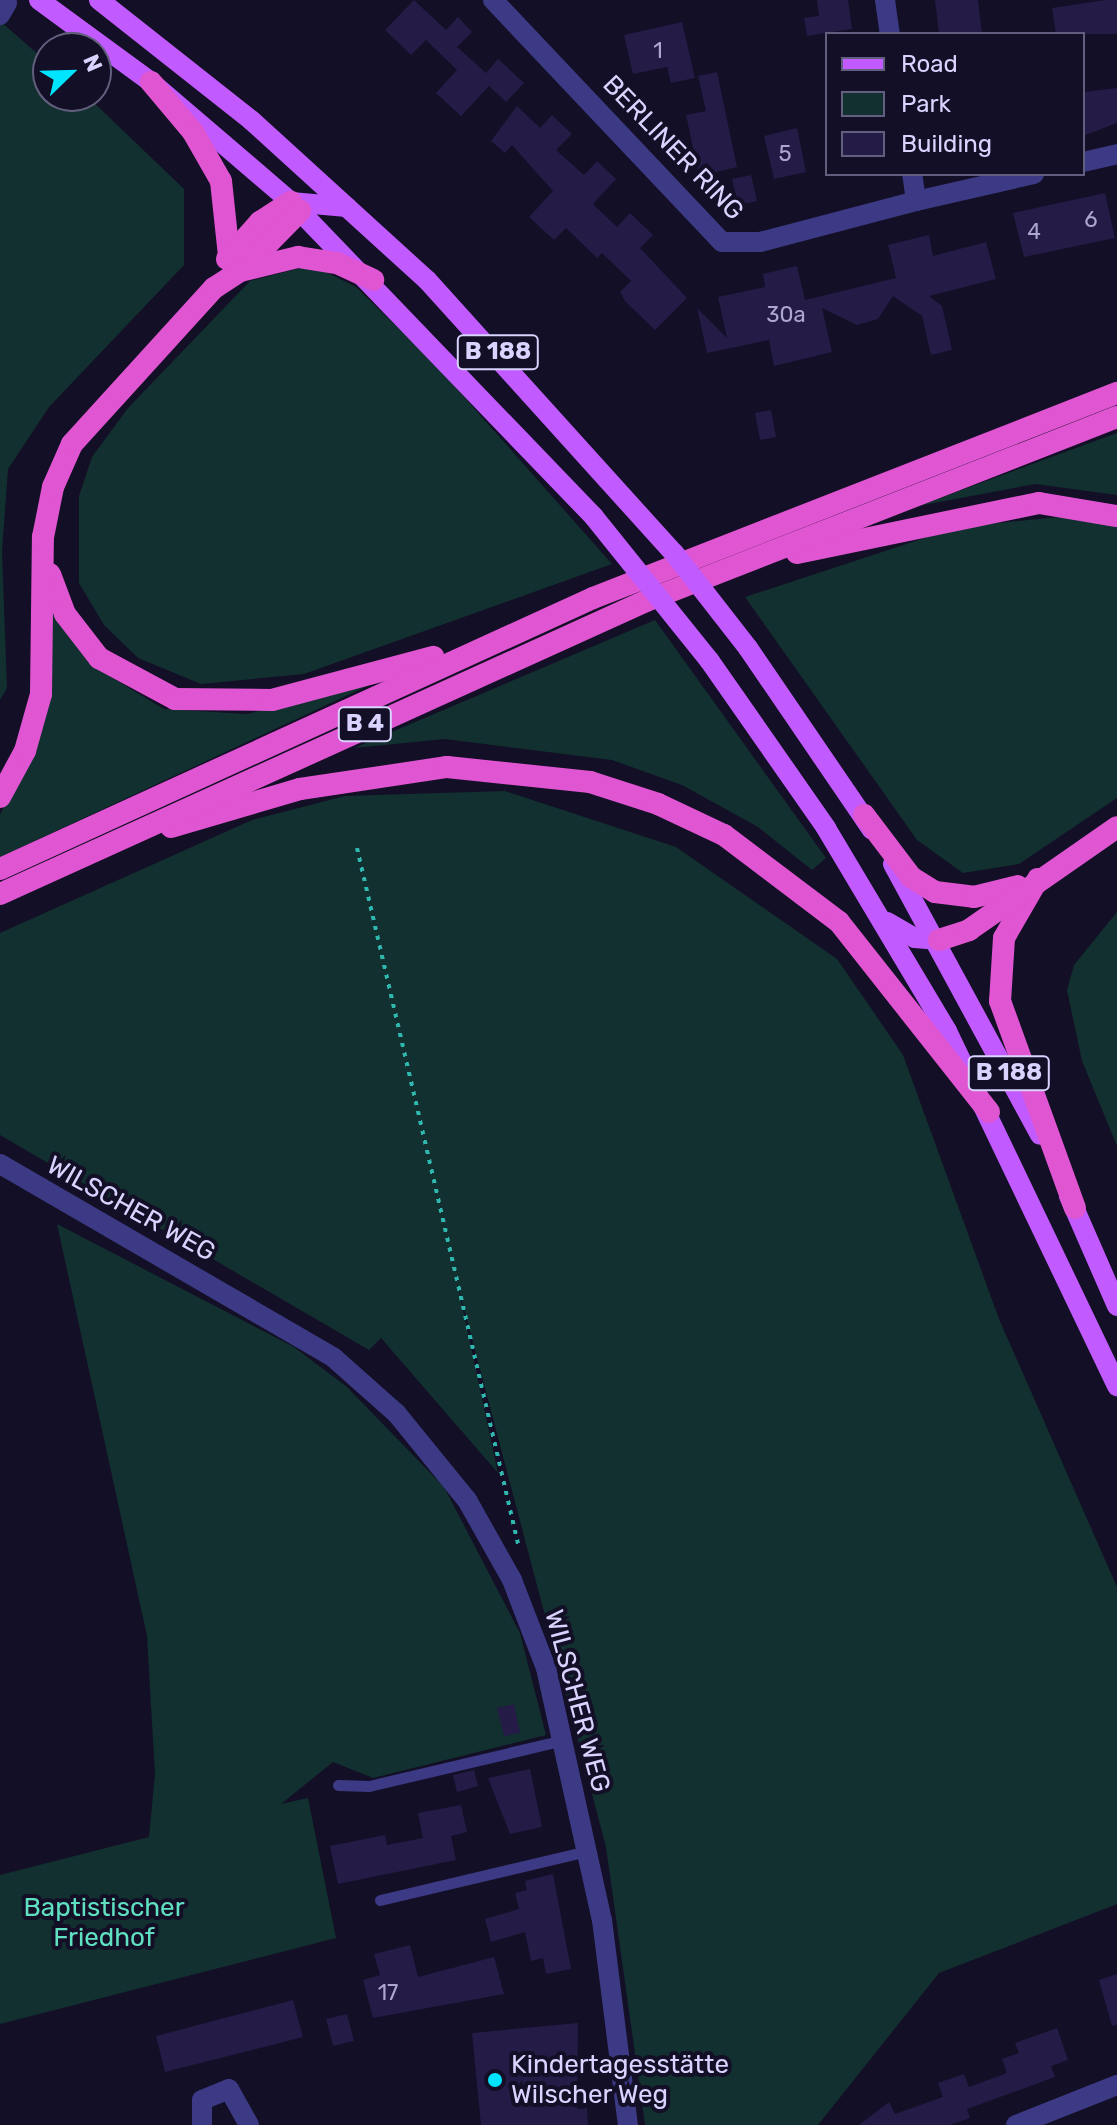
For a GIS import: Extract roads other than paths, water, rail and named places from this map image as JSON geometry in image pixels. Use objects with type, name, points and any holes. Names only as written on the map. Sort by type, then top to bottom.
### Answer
[{"type":"highway","points":[[151,82],[193,132],[221,181],[235,263]]},
{"type":"highway","points":[[0,797],[25,751],[41,694],[43,537],[53,487],[72,444],[235,263],[298,204]]},
{"type":"highway","points":[[235,263],[298,257],[373,280]]},
{"type":"highway","name":"B 4","points":[[0,869],[499,639],[1117,393]]},
{"type":"highway","name":"B 4","points":[[0,894],[714,573],[1117,417]]},
{"type":"highway","points":[[714,573],[984,510],[1069,504],[1117,516]]},
{"type":"highway","points":[[43,537],[53,588],[80,637],[125,677],[175,699],[272,700],[499,639]]},
{"type":"highway","points":[[86,853],[376,773],[519,770],[590,782],[724,835],[784,875],[886,976],[989,1112]]},
{"type":"highway","points":[[864,815],[911,877],[935,892],[984,896],[1038,879]]},
{"type":"highway","points":[[939,940],[969,930],[1038,879],[1117,827]]},
{"type":"highway","points":[[1038,879],[1004,938],[1000,1001],[1075,1208]]},
{"type":"main road","name":"B 188","points":[[40,0],[151,82],[298,204],[594,517],[709,660],[881,917],[989,1112],[1117,1386]]},
{"type":"main road","name":"B 188","points":[[99,0],[295,157],[354,210],[498,353],[632,503],[748,648],[864,815],[939,940],[1075,1208],[1117,1306]]},
{"type":"main road","points":[[295,157],[298,204]]},
{"type":"main road","name":"B 188","points":[[298,204],[354,210]]},
{"type":"main road","points":[[881,917],[915,938],[939,940]]},
{"type":"street","name":"BERLINER RING","points":[[493,0],[722,242],[760,242],[1025,176]]},
{"type":"street","points":[[885,0],[890,32]]},
{"type":"street","points":[[1085,162],[1117,154]]},
{"type":"street","points":[[912,176],[916,201]]},
{"type":"street","name":"WILSCHER WEG","points":[[0,1164],[296,1331],[397,1414],[467,1500],[512,1580],[564,1740],[588,1851],[628,2125]]},
{"type":"street","points":[[1016,2125],[1117,2085]]},
{"type":"street","points":[[202,2125],[202,2100],[229,2089],[249,2125]]},
{"type":"lane","points":[[338,1785],[369,1786],[564,1740]]},
{"type":"lane","points":[[380,1900],[588,1851]]},
{"type":"place","name":"Kindertagesstätte Wilscher Weg","points":[[495,2080]]},
{"type":"park label","name":"Baptistischer Friedhof","points":[[104,1923]]}]
